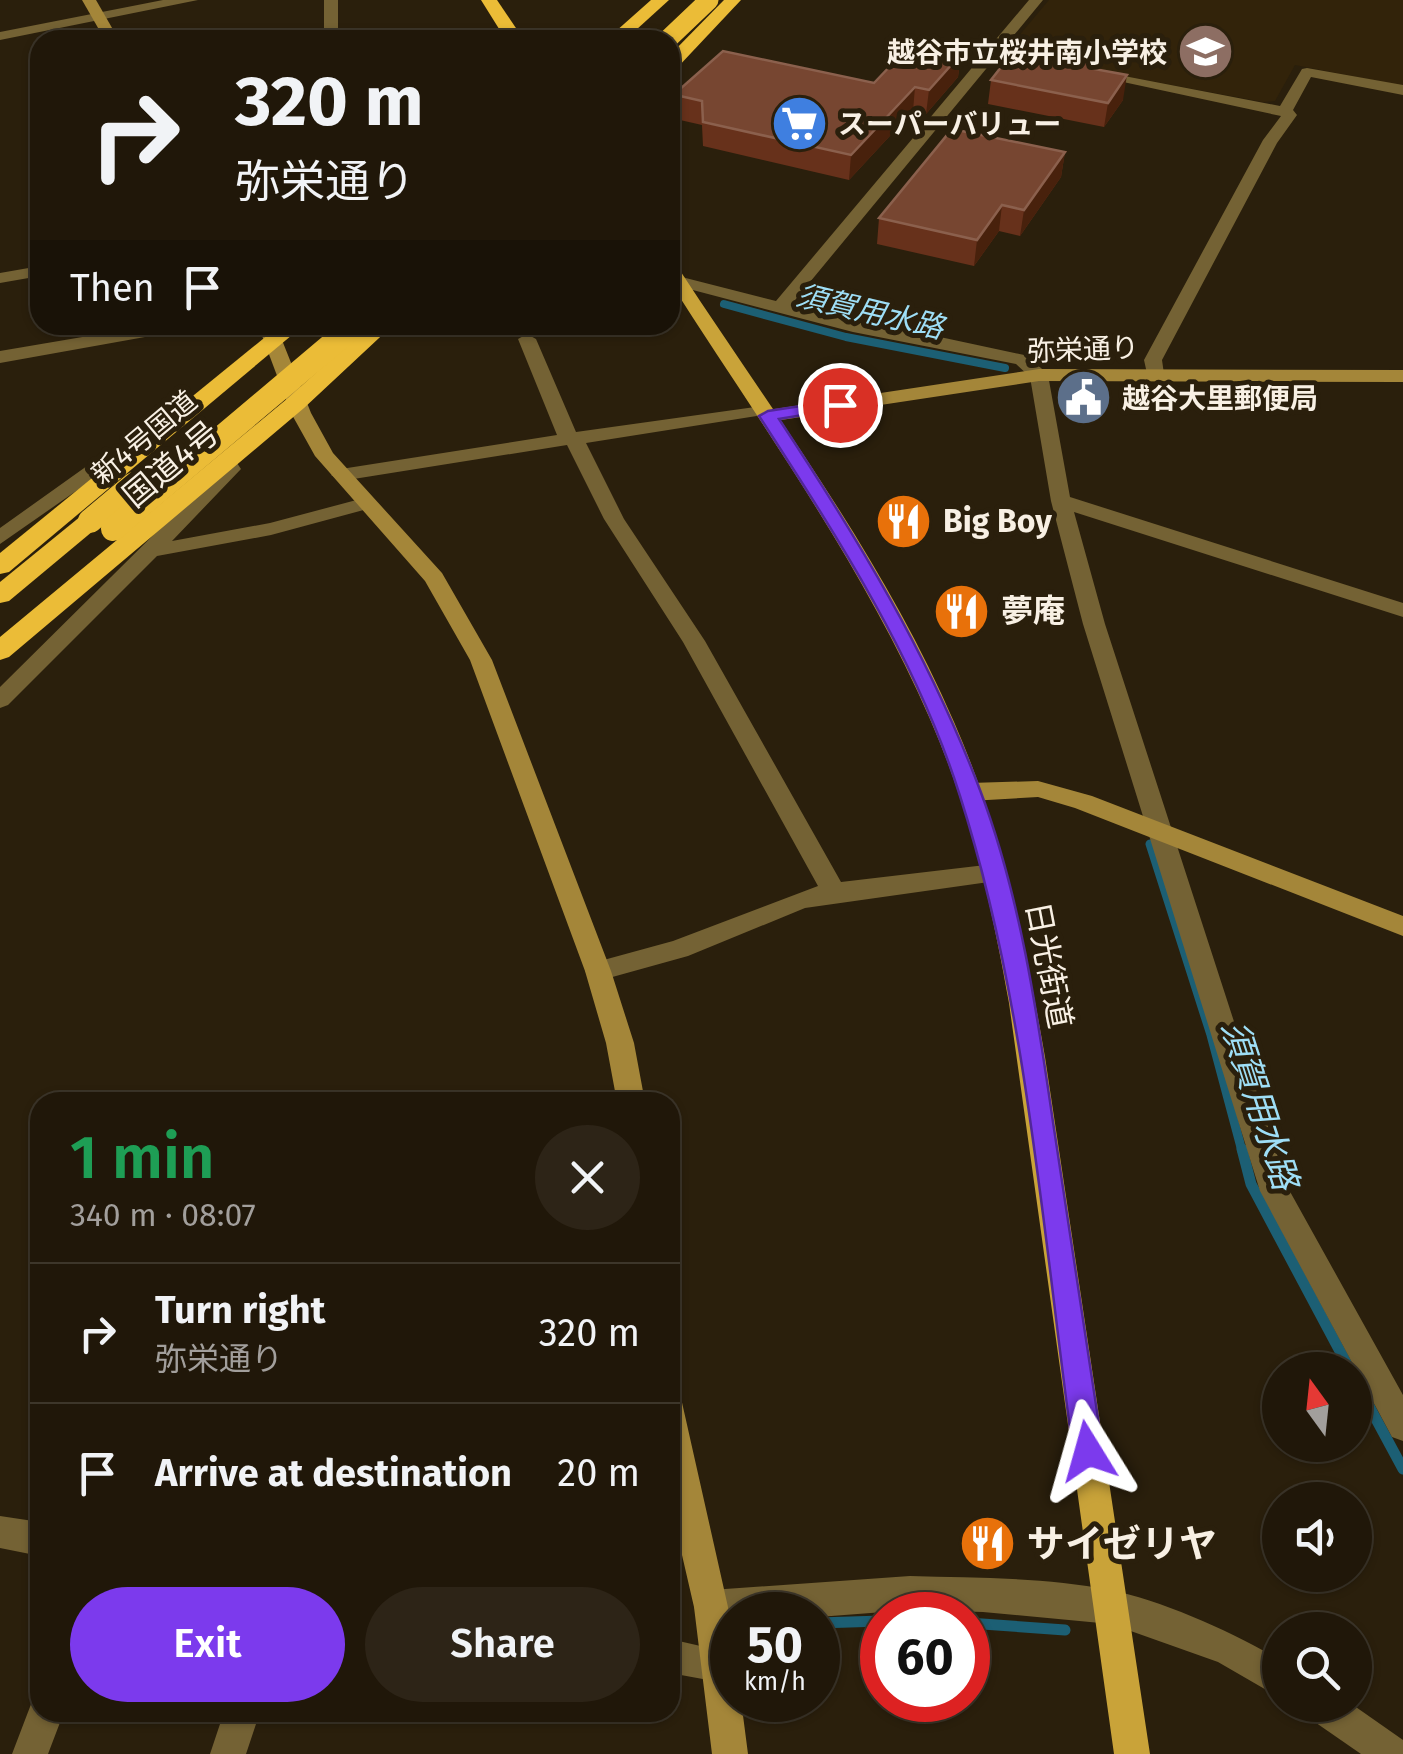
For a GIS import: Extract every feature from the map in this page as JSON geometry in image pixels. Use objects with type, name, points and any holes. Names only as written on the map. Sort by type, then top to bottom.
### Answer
[{"type":"highway","points":[[488,0],[506,30]]},
{"type":"highway","points":[[627,30],[661,0]]},
{"type":"highway","points":[[654,30],[686,0]]},
{"type":"highway","points":[[678,30],[709,0]]},
{"type":"highway","points":[[680,55],[730,3]]},
{"type":"highway","name":"国道4号","points":[[0,566],[146,447],[269,335]]},
{"type":"highway","name":"新4号国道","points":[[0,625],[102,525],[314,335]]},
{"type":"highway","name":"新4号国道","points":[[0,596],[102,525],[342,335]]},
{"type":"highway","name":"国道4号","points":[[0,651],[296,403],[371,335]]},
{"type":"main road","name":"日光街道","points":[[680,287],[766,412],[876,586],[914,660],[970,792],[994,874],[1026,1020],[1132,1754]]},
{"type":"street","points":[[0,36],[95,10],[192,0]]},
{"type":"street","points":[[330,30],[331,0]]},
{"type":"street","points":[[696,0],[730,3]]},
{"type":"street","points":[[782,305],[1036,0]]},
{"type":"street","points":[[990,54],[1008,58]]},
{"type":"street","points":[[1082,72],[1285,110],[1289,115],[1278,137],[1271,140],[1153,360],[1155,374]]},
{"type":"street","points":[[1285,110],[1307,72],[1403,90]]},
{"type":"street","points":[[0,278],[30,273]]},
{"type":"street","points":[[680,279],[854,326],[1022,360],[1039,375],[1061,501],[1094,624],[1274,1191],[1403,1426]]},
{"type":"street","points":[[0,357],[92,335]]},
{"type":"street","points":[[270,335],[296,403],[340,476],[364,504],[398,532],[434,578],[482,660],[598,971],[620,1042],[630,1092]]},
{"type":"street","points":[[527,340],[572,440],[614,519],[694,641],[834,892]]},
{"type":"street","name":"弥栄通り","points":[[766,412],[1039,375],[1403,376]]},
{"type":"street","points":[[340,476],[766,412]]},
{"type":"street","points":[[0,538],[115,455],[146,447]]},
{"type":"street","points":[[0,700],[230,469],[226,460]]},
{"type":"street","points":[[1061,501],[1403,610]]},
{"type":"street","points":[[150,550],[272,529],[364,504]]},
{"type":"street","points":[[970,792],[1002,788],[1038,790],[1083,802],[1403,926]]},
{"type":"street","points":[[598,971],[679,949],[800,900],[834,892],[994,874]]},
{"type":"street","points":[[680,1476],[710,1603]]},
{"type":"street","points":[[0,1532],[30,1537]]},
{"type":"street","points":[[840,1598],[910,1593],[983,1594],[1111,1608],[1228,1648],[1262,1669]]},
{"type":"street","points":[[680,1658],[710,1663]]},
{"type":"street","points":[[30,1754],[42,1722]]},
{"type":"street","points":[[228,1754],[239,1722]]},
{"type":"street","points":[[726,1722],[730,1754]]},
{"type":"street","points":[[1346,1722],[1392,1754]]},
{"type":"shaded area","name":"越谷市立桜井南小学校","points":[[1049,0],[1403,0],[1403,86],[1295,65],[1275,101],[1263,102],[1011,55],[1007,50]]},
{"type":"building","points":[[1020,43],[1102,59],[1094,69],[1127,75],[1108,103],[991,80]]},
{"type":"building","points":[[929,48],[961,54],[929,90],[915,87],[851,155],[703,122],[702,101],[680,96],[680,89],[723,51],[874,83],[894,62],[913,65]]},
{"type":"building","name":"スーパーバリュー","points":[[952,129],[1065,152],[1024,210],[1002,205],[977,240],[879,218]]},
{"type":"waterway","name":"須賀用水路","points":[[724,304],[846,337],[1005,368]]},
{"type":"waterway","name":"須賀用水路","points":[[1150,844],[1211,1035],[1242,1151]]},
{"type":"waterway","name":"須賀用水路","points":[[1242,1149],[1251,1184],[1340,1352]]},
{"type":"waterway","name":"須賀用水路","points":[[1372,1412],[1403,1469]]},
{"type":"waterway","points":[[840,1622],[860,1622]]},
{"type":"waterway","points":[[990,1625],[1065,1630]]},
{"type":"place","name":"越谷市立桜井南小学校","points":[[1206,52]]},
{"type":"place","name":"スーパーバリュー","points":[[799,124]]},
{"type":"place","name":"越谷大里郵便局","points":[[1083,398]]},
{"type":"place","name":"Big Boy","points":[[904,521]]},
{"type":"place","name":"夢庵","points":[[962,611]]},
{"type":"place","name":"サイゼリヤ","points":[[988,1544]]},
{"type":"route","points":[[840,405],[768,416],[859,556],[884,602],[914,660],[970,792],[994,874],[1026,1020],[1088,1451]]}]
